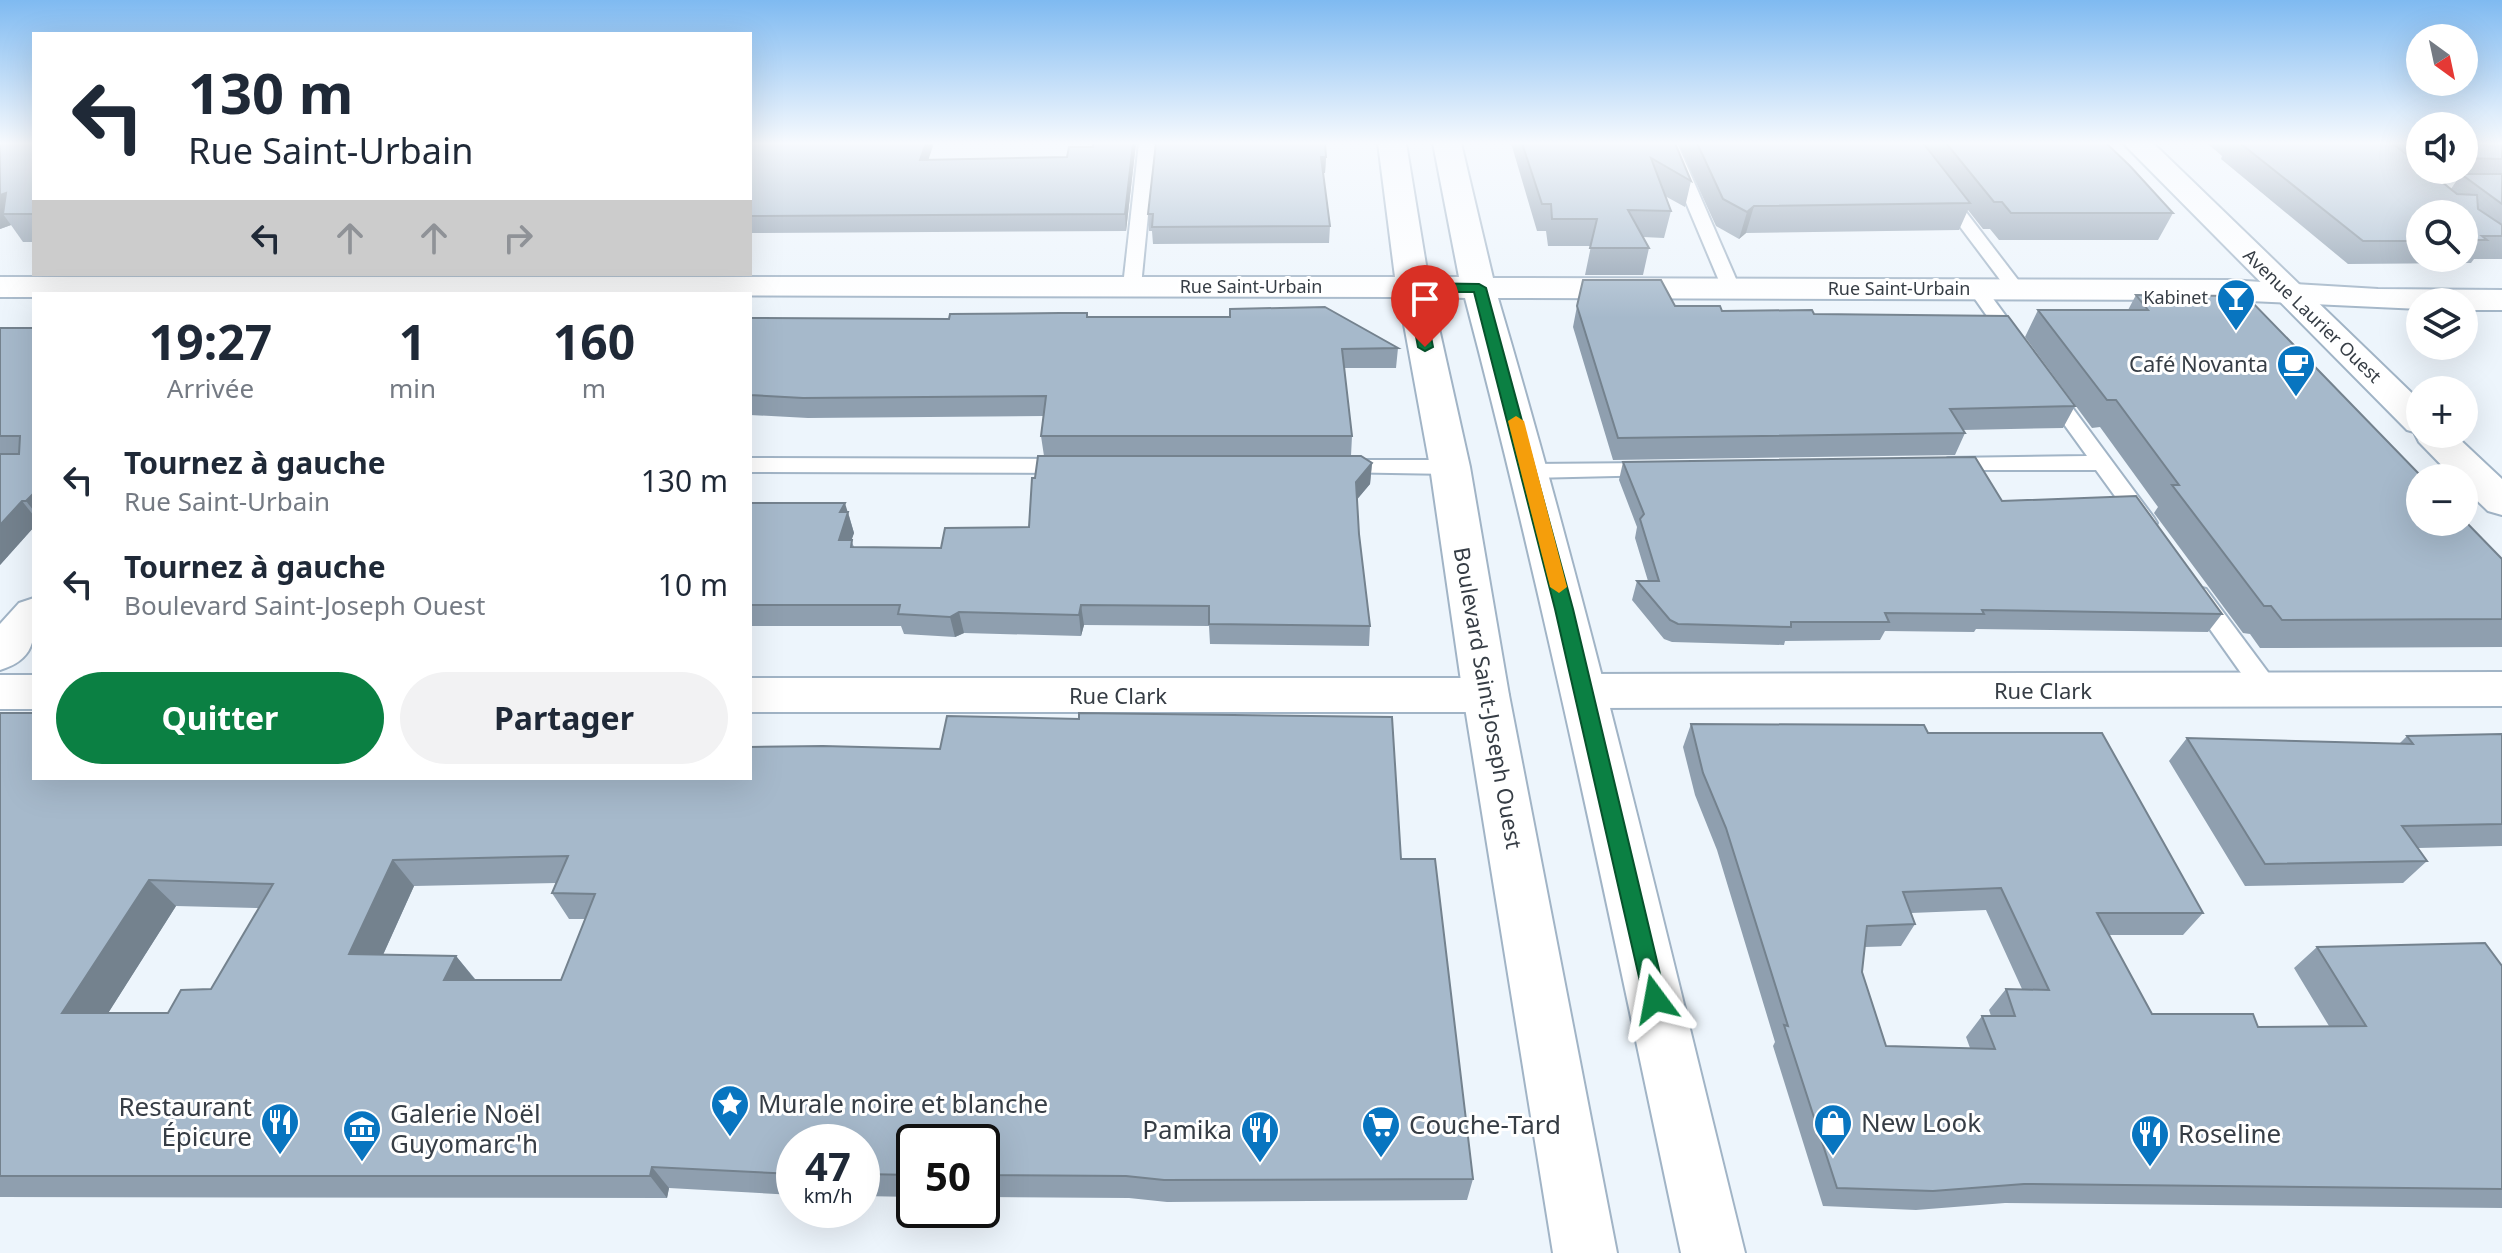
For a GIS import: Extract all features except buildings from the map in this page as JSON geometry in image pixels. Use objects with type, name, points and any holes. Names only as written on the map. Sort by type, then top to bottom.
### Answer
[{"type":"main road","name":"Boulevard Saint-Joseph Ouest","points":[[1401,201],[1414,288],[1450,467],[1486,695],[1585,1253]]},
{"type":"main road","points":[[1459,201],[1470,256],[1530,471],[1584,691],[1713,1253]]},
{"type":"main road","name":"Avenue Laurier Ouest","points":[[2195,201],[2406,408]]},
{"type":"main road","name":"Rue Saint-Urbain","points":[[0,287],[60,281],[320,285],[592,280],[1414,288],[2228,290],[2378,299],[2502,300]]},
{"type":"main road","points":[[2446,448],[2502,502]]},
{"type":"main road","points":[[0,654],[32,616]]},
{"type":"main road","name":"Rue Clark","points":[[1584,691],[2502,689]]},
{"type":"main road","points":[[0,692],[32,692]]},
{"type":"main road","name":"Rue Clark","points":[[752,695],[1486,695]]},
{"type":"lane","points":[[1132,286],[1141,201]]},
{"type":"lane","points":[[1694,201],[1731,288]]},
{"type":"lane","points":[[1949,201],[2016,289]]},
{"type":"lane","points":[[1977,289],[2157,538]]},
{"type":"lane","points":[[1930,466],[2102,463]]},
{"type":"lane","points":[[752,465],[1094,466]]},
{"type":"lane","points":[[1312,467],[1450,467]]},
{"type":"lane","points":[[1530,471],[1679,469]]},
{"type":"lane","points":[[2184,576],[2267,690]]},
{"type":"slow traffic","points":[[1516,421],[1559,587]]},
{"type":"place","name":"Kabinet","points":[[2236,332]]},
{"type":"place","name":"Café Novanta","points":[[2296,398]]},
{"type":"place","name":"Murale noire et blanche","points":[[730,1138]]},
{"type":"place","name":"Restaurant Épicure","points":[[280,1156]]},
{"type":"place","name":"New Look","points":[[1833,1157]]},
{"type":"place","name":"Couche-Tard","points":[[1381,1159]]},
{"type":"place","name":"Galerie Noël Guyomarc'h","points":[[362,1163]]},
{"type":"place","name":"Pamika","points":[[1260,1164]]},
{"type":"place","name":"Roseline","points":[[2150,1168]]},
{"type":"route","points":[[1425,347],[1414,288],[1479,288],[1530,471],[1655,999]]}]
